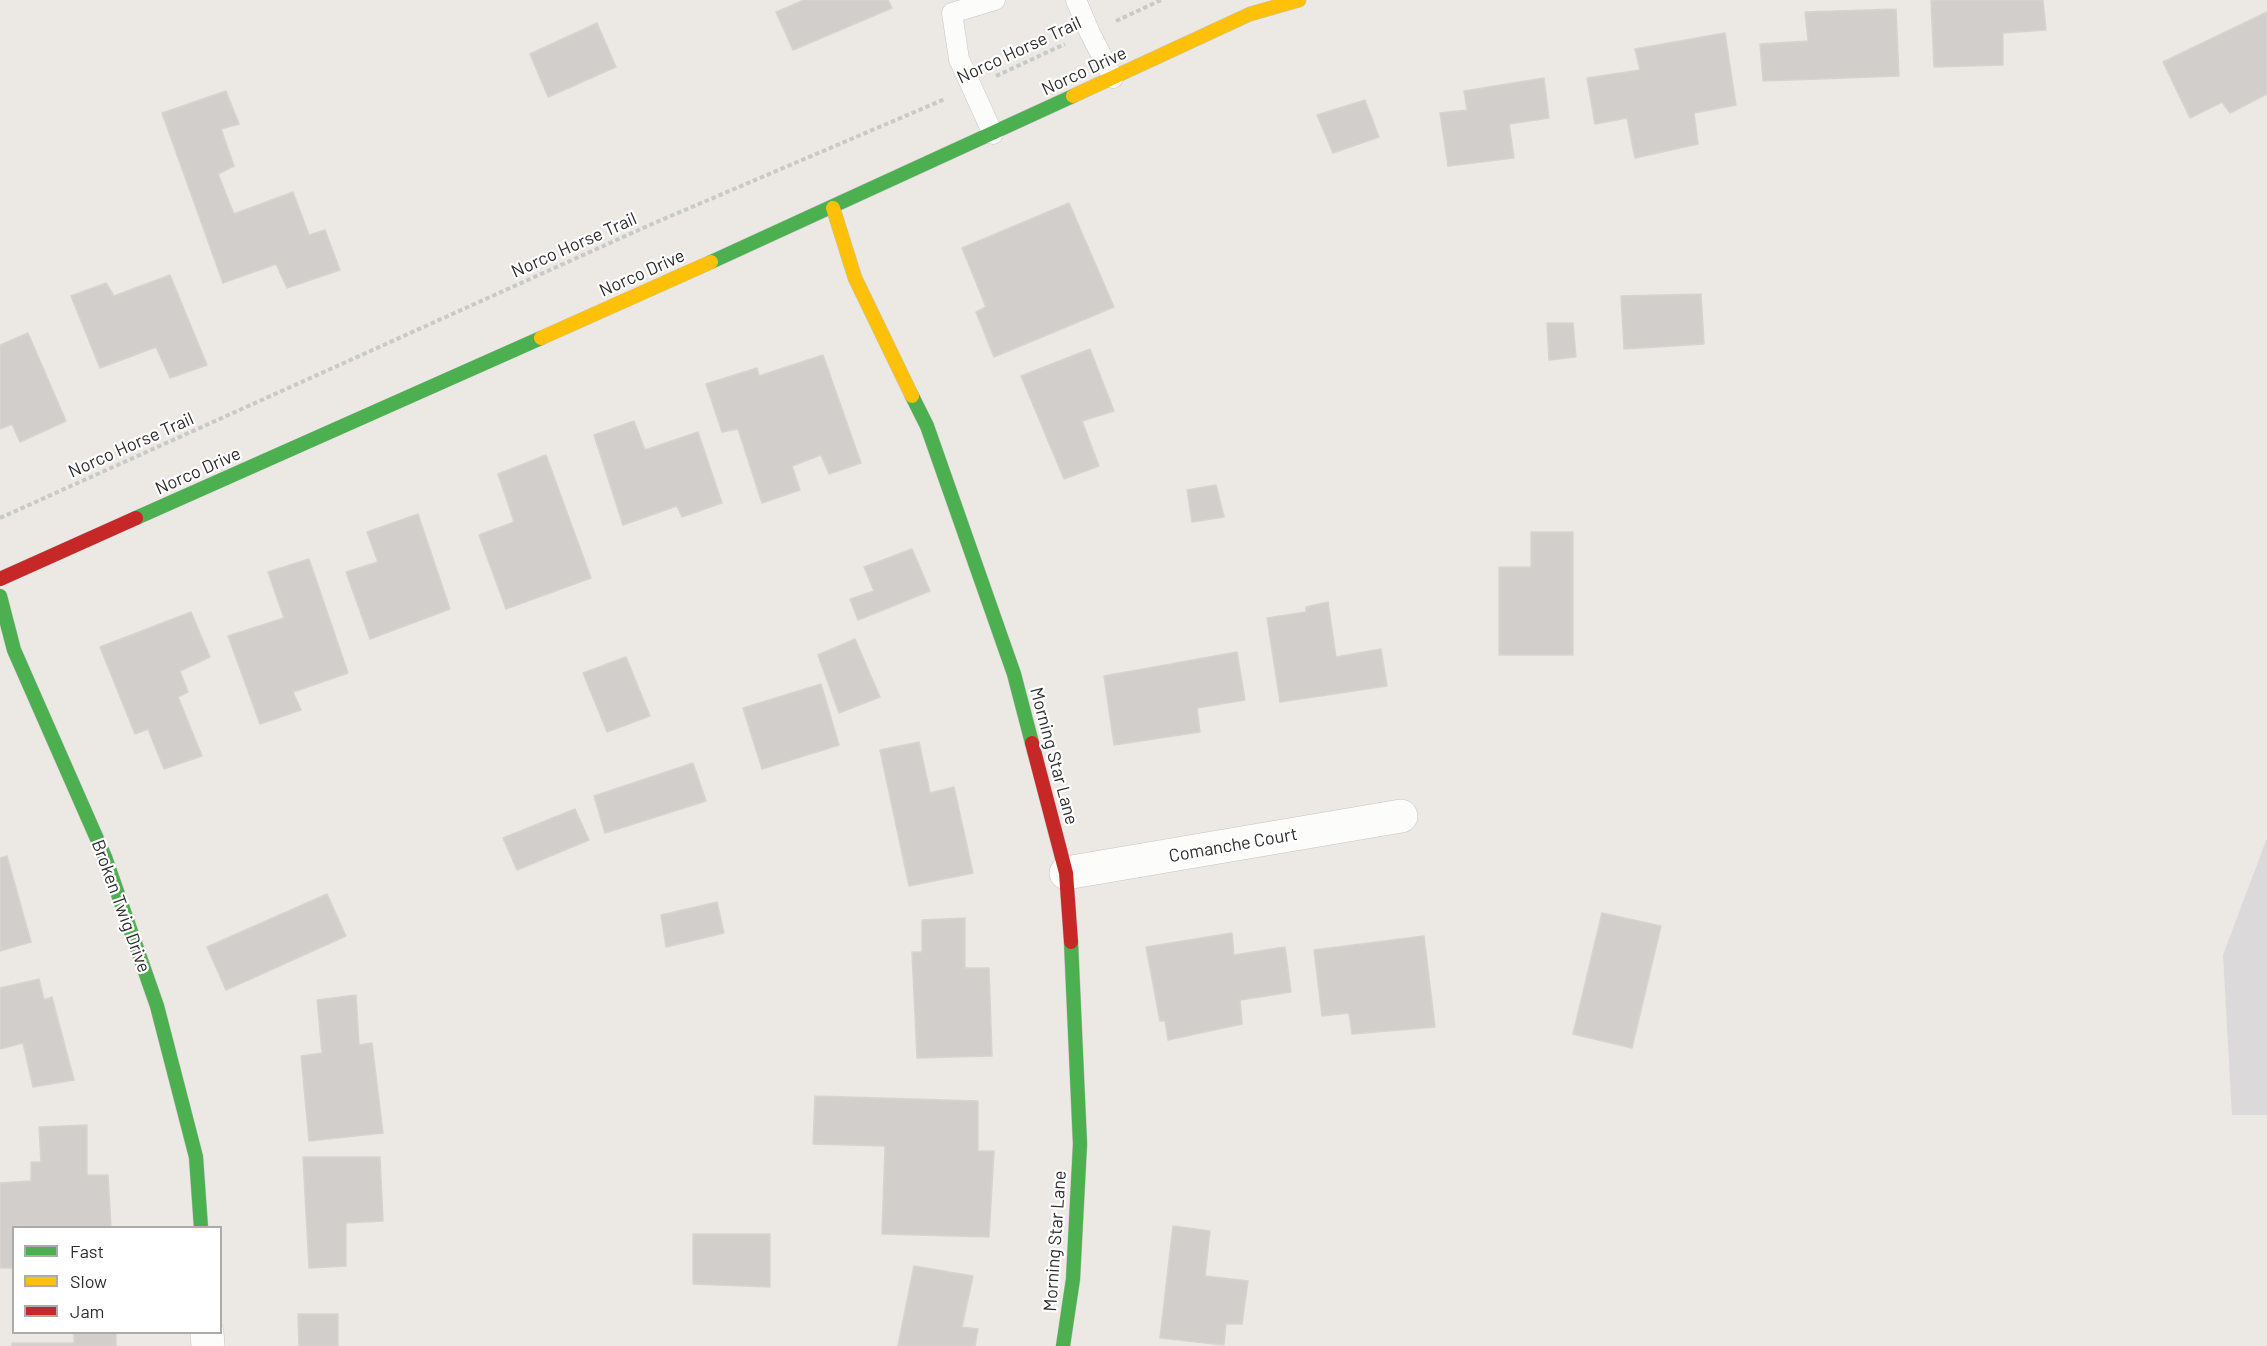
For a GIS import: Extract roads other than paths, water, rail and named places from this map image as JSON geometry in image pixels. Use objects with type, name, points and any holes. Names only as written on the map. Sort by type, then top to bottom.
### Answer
[{"type":"street","name":"Norco Drive","points":[[0,579],[833,208],[1250,14],[1299,0]]},
{"type":"street","name":"Morning Star Lane","points":[[833,208],[855,278],[927,426],[1014,674],[1066,873],[1075,1007],[1080,1144],[1073,1279],[1063,1346]]},
{"type":"street","name":"Broken Twig Drive","points":[[0,596],[14,650],[105,857],[157,1006],[196,1157],[201,1226]]},
{"type":"street","name":"Comanche Court","points":[[1066,873],[1401,816]]},
{"type":"lane","points":[[993,134],[959,58],[952,13],[995,0]]},
{"type":"lane","points":[[1076,0],[1113,78]]}]
